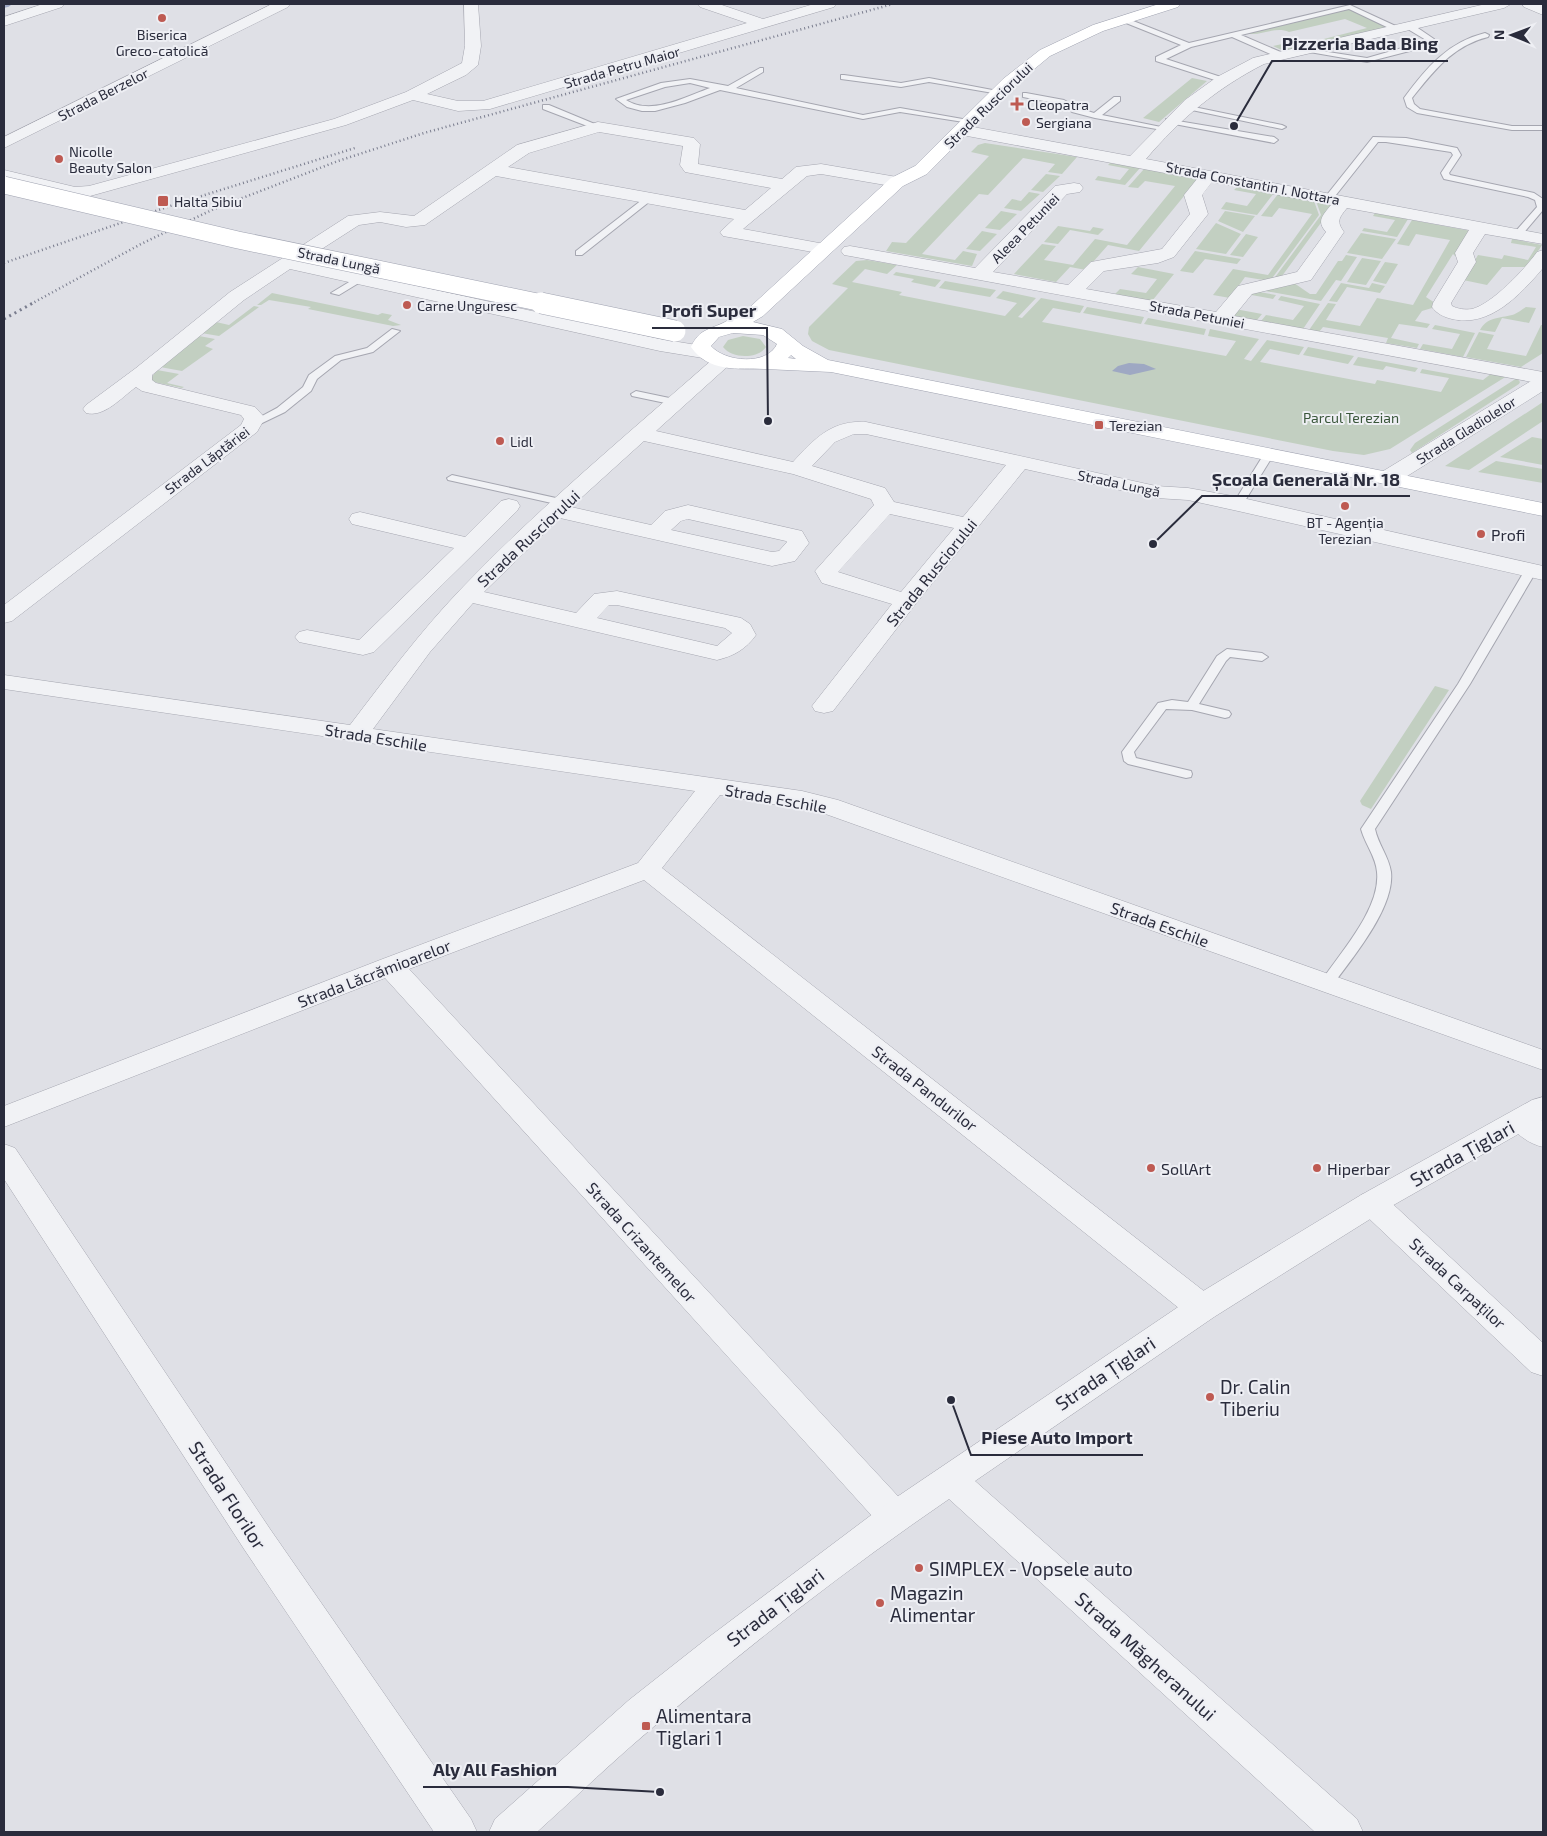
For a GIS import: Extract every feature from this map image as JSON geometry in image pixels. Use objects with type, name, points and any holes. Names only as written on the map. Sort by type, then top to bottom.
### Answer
[{"type":"main road","name":"Strada Rusciorului","points":[[837,255],[897,182],[921,170],[1026,66],[1071,39],[1120,20],[1173,4]]},
{"type":"main road","name":"Strada Rusciorului","points":[[889,213],[917,185],[921,170]]},
{"type":"main road","name":"Strada Lungă","points":[[4,185],[238,240],[675,330],[756,327],[782,331]]},
{"type":"main road","name":"Strada Rusciorului","points":[[709,352],[706,338],[751,316],[868,233]]},
{"type":"main road","name":"Strada Lungă","points":[[675,330],[709,352]]},
{"type":"main road","points":[[763,363],[782,355],[786,349],[782,331]]},
{"type":"main road","points":[[782,331],[800,353],[831,366]]},
{"type":"main road","points":[[709,352],[741,364],[831,366],[1543,510]]},
{"type":"street","points":[[4,22],[57,4]]},
{"type":"street","name":"Strada Berzelor","points":[[4,143],[283,4]]},
{"type":"street","points":[[4,175],[74,192],[90,191],[340,122],[412,94],[470,65],[473,46],[471,4]]},
{"type":"street","points":[[705,4],[764,24]]},
{"type":"street","name":"Strada Petru Maior","points":[[412,94],[458,106],[484,106],[829,4]]},
{"type":"street","points":[[1135,161],[1166,124],[1188,106],[1221,80],[1259,61],[1504,4]]},
{"type":"street","points":[[1529,4],[1543,11]]},
{"type":"street","name":"Strada Constantin I. Nottara","points":[[966,126],[1135,161],[1543,239]]},
{"type":"street","points":[[93,409],[143,372],[237,296],[354,220],[380,217],[406,222],[419,221],[523,149],[598,127],[688,142],[692,144],[689,165],[691,168],[784,185]]},
{"type":"street","points":[[493,170],[748,216],[802,171],[811,168],[897,182]]},
{"type":"street","points":[[1073,291],[1098,266],[1158,257],[1168,253],[1199,214],[1193,195],[1209,175]]},
{"type":"street","name":"Aleea Petuniei","points":[[979,275],[1061,190],[1074,188]]},
{"type":"street","points":[[1221,319],[1245,290],[1304,276],[1334,232],[1329,225],[1336,199]]},
{"type":"street","name":"Strada Petuniei","points":[[748,216],[729,232],[837,255],[979,275],[1073,291],[1543,378]]},
{"type":"street","points":[[1480,227],[1464,253],[1467,262],[1442,303],[1442,307],[1451,312],[1464,315],[1481,313],[1524,279],[1543,256]]},
{"type":"street","name":"Strada Lungă","points":[[286,263],[660,345],[709,352]]},
{"type":"street","name":"Strada Rusciorului","points":[[356,734],[422,647],[468,595],[560,507],[675,402],[709,352]]},
{"type":"street","name":"Strada Lăptăriei","points":[[4,616],[250,428],[254,423],[255,418],[253,414],[240,408],[149,387],[143,383],[141,378],[143,372]]},
{"type":"street","name":"Strada Gladiolelor","points":[[1388,478],[1543,382]]},
{"type":"street","name":"Strada Lungă","points":[[798,469],[830,435],[840,429],[857,427],[1156,492],[1188,494],[1238,504],[1537,571]]},
{"type":"street","points":[[640,434],[798,469],[877,494],[881,496],[885,506]]},
{"type":"street","name":"Strada Rusciorului","points":[[824,706],[906,601],[1020,462]]},
{"type":"street","points":[[308,637],[366,647],[509,506]]},
{"type":"street","points":[[885,506],[968,525]]},
{"type":"street","points":[[885,506],[826,571],[830,578],[842,583],[906,601]]},
{"type":"street","points":[[560,507],[656,532],[772,559],[787,556],[798,543],[794,536],[688,512],[672,516],[656,532]]},
{"type":"street","points":[[360,519],[470,545]]},
{"type":"street","points":[[449,565],[491,573]]},
{"type":"street","points":[[468,595],[718,653],[726,651],[744,635],[742,629],[734,623],[617,598],[602,599],[581,621]]},
{"type":"street","name":"Strada Eschile","points":[[4,682],[802,799],[829,806],[1543,1060]]},
{"type":"street","points":[[647,870],[713,786]]},
{"type":"street","name":"Strada Lăcrămioarelor","points":[[4,1117],[390,966],[647,870]]},
{"type":"street","name":"Strada Pandurilor","points":[[647,870],[1202,1308]]},
{"type":"street","name":"Strada Crizantemelor","points":[[390,966],[895,1517]]},
{"type":"street","name":"Strada Țiglari","points":[[509,1832],[636,1718],[707,1660],[895,1517],[1202,1308],[1372,1203],[1536,1121]]},
{"type":"street","name":"Strada Florilor","points":[[4,1154],[257,1539],[457,1832]]},
{"type":"street","name":"Strada Carpaților","points":[[1372,1203],[1543,1363]]},
{"type":"street","name":"Strada Măgheranului","points":[[950,1479],[1343,1832]]},
{"type":"lane","points":[[1221,80],[1159,60],[1188,45],[1368,4]]},
{"type":"lane","points":[[1302,50],[1352,58],[1379,58],[1426,44],[1430,39],[1350,7]]},
{"type":"lane","points":[[1120,20],[1188,45]]},
{"type":"lane","points":[[1232,34],[1280,55]]},
{"type":"lane","points":[[1485,35],[1462,41],[1451,48],[1408,98],[1410,105],[1417,110],[1483,123],[1512,128],[1543,128]]},
{"type":"lane","points":[[729,89],[760,70]]},
{"type":"lane","points":[[844,77],[901,85],[929,80],[999,92]]},
{"type":"lane","points":[[719,87],[655,110],[643,109],[620,99],[683,81],[719,87],[863,117],[875,118],[889,111],[900,110],[966,126]]},
{"type":"lane","points":[[1026,95],[1061,102],[1094,116],[1166,124],[1274,140]]},
{"type":"lane","points":[[1094,116],[1117,98]]},
{"type":"lane","points":[[1188,106],[1282,127]]},
{"type":"lane","points":[[546,107],[598,127]]},
{"type":"lane","points":[[1336,199],[1376,140],[1391,139],[1454,150],[1457,155],[1445,173],[1447,177],[1532,194],[1539,199],[1541,207],[1518,234]]},
{"type":"lane","points":[[579,253],[650,198]]},
{"type":"lane","points":[[336,294],[359,279]]},
{"type":"lane","points":[[254,423],[281,410],[307,389],[313,377],[338,358],[370,350],[396,331]]},
{"type":"lane","points":[[636,394],[675,402]]},
{"type":"lane","points":[[1238,504],[1269,454]]},
{"type":"lane","points":[[452,478],[560,507]]},
{"type":"lane","points":[[1327,983],[1366,924],[1385,885],[1380,858],[1370,840],[1368,829],[1537,571]]},
{"type":"lane","points":[[1192,706],[1221,659],[1227,653],[1234,652],[1262,657]]},
{"type":"lane","points":[[1186,774],[1132,761],[1128,758],[1128,752],[1162,706],[1172,704],[1192,706],[1225,714]]},
{"type":"green space","points":[[1350,7],[1396,28],[1288,53],[1273,46],[1305,39],[1312,42],[1367,28],[1345,19],[1289,32],[1278,30],[1249,34],[1243,32]]},
{"type":"green space","points":[[1192,78],[1207,81],[1159,122],[1143,118]]},
{"type":"green space","points":[[985,143],[1077,157],[1062,174],[1048,172],[1055,164],[1023,158],[988,195],[979,194],[922,254],[955,260],[963,251],[977,254],[972,266],[886,251],[892,242],[906,243],[989,156],[971,152],[978,145]]},
{"type":"green space","points":[[1110,163],[1140,168],[1125,185],[1095,180],[1098,176],[1120,180],[1129,169],[1108,165]]},
{"type":"green space","points":[[1144,169],[1198,179],[1139,251],[1108,245],[1086,270],[1070,267],[1056,282],[1014,274],[1042,244],[1056,246],[1044,260],[1073,265],[1095,239],[1127,245],[1175,186],[1145,181],[1138,188],[1128,187]]},
{"type":"green space","points":[[1046,174],[1060,176],[1043,192],[1031,190]]},
{"type":"green space","points":[[1238,186],[1274,193],[1257,215],[1221,209],[1226,202],[1247,206],[1256,194],[1234,190]]},
{"type":"green space","points":[[1029,192],[1040,194],[1021,211],[1004,208],[1012,199],[1021,201]]},
{"type":"green space","points":[[1278,194],[1314,201],[1319,215],[1270,281],[1245,277],[1230,298],[1213,295],[1233,269],[1268,275],[1312,214],[1279,208],[1272,217],[1261,216]]},
{"type":"green space","points":[[1316,201],[1334,205],[1282,276],[1273,280],[1321,215]]},
{"type":"green space","points":[[1001,211],[1017,214],[1000,230],[985,228]]},
{"type":"green space","points":[[1225,211],[1255,216],[1243,232],[1218,221]]},
{"type":"green space","points":[[1375,213],[1408,219],[1397,237],[1362,231],[1364,228],[1387,232],[1395,220],[1373,216]]},
{"type":"green space","points":[[1412,220],[1471,231],[1455,256],[1453,254],[1426,297],[1435,303],[1432,308],[1422,311],[1415,321],[1430,324],[1427,328],[1399,324],[1391,338],[1419,344],[1417,348],[1386,343],[1388,338],[1323,327],[1319,332],[1309,330],[1328,303],[1336,304],[1326,320],[1360,326],[1377,298],[1413,305],[1450,240],[1416,234],[1409,246],[1397,244]]},
{"type":"green space","points":[[1216,223],[1241,234],[1226,254],[1196,249]]},
{"type":"green space","points":[[1058,226],[1090,231],[1093,227],[1104,229],[1098,235],[1070,230],[1058,244],[1044,242]]},
{"type":"green space","points":[[982,231],[997,234],[980,251],[966,249]]},
{"type":"green space","points":[[1361,233],[1396,239],[1382,259],[1347,253]]},
{"type":"green space","points":[[1246,234],[1258,237],[1243,257],[1230,255]]},
{"type":"green space","points":[[1512,239],[1542,245],[1528,267],[1502,267],[1487,285],[1463,280],[1478,255],[1502,259],[1504,255],[1528,260],[1536,247],[1511,243]]},
{"type":"green space","points":[[1195,251],[1241,259],[1237,264],[1205,259],[1193,273],[1180,271]]},
{"type":"green space","points":[[1346,255],[1357,257],[1341,281],[1336,280],[1321,301],[1260,290],[1294,283],[1310,294],[1316,294],[1338,261],[1342,261]]},
{"type":"green space","points":[[1362,258],[1381,261],[1366,285],[1347,282]]},
{"type":"green space","name":"Parcul Terezian","points":[[867,260],[897,265],[887,274],[865,269],[852,282],[902,292],[899,295],[1005,316],[1017,303],[996,298],[1003,291],[1036,298],[1018,317],[1022,318],[1041,298],[1084,306],[1080,313],[1053,308],[1042,322],[1226,356],[1236,341],[1208,336],[1210,329],[1259,339],[1244,359],[1251,361],[1267,340],[1304,347],[1299,355],[1270,349],[1260,362],[1375,384],[1377,380],[1441,392],[1449,378],[1420,373],[1422,369],[1483,380],[1492,373],[1507,376],[1390,449],[1364,455],[1333,451],[829,350],[812,341],[808,334],[809,327],[848,288],[832,284],[856,261]]},
{"type":"green space","points":[[1385,262],[1398,264],[1386,284],[1373,281]]},
{"type":"green space","points":[[1138,267],[1174,274],[1152,301],[1115,294],[1120,289],[1146,293],[1157,279],[1131,274]]},
{"type":"green space","points":[[896,272],[941,280],[935,287],[911,282],[914,279],[893,275]]},
{"type":"green space","points":[[945,281],[996,290],[990,297],[939,288]]},
{"type":"green space","points":[[1341,283],[1369,288],[1372,283],[1385,286],[1380,293],[1347,287],[1337,302],[1329,301]]},
{"type":"green space","points":[[1254,291],[1276,295],[1273,299],[1246,294]]},
{"type":"green space","points":[[272,293],[378,315],[382,313],[392,315],[388,320],[401,325],[393,326],[308,309],[311,307],[269,300],[261,305],[257,305]]},
{"type":"green space","points":[[1246,294],[1235,309],[1262,314],[1257,320],[1230,315]]},
{"type":"green space","points":[[1281,296],[1320,304],[1303,329],[1261,321],[1266,315],[1293,320],[1304,306],[1278,300]]},
{"type":"green space","points":[[254,306],[259,307],[219,336],[201,333],[216,322],[229,325]]},
{"type":"green space","points":[[1087,307],[1144,317],[1141,324],[1083,313]]},
{"type":"green space","points":[[1526,307],[1536,308],[1529,323],[1502,318],[1495,332],[1480,330],[1490,320],[1514,314]]},
{"type":"green space","points":[[1148,318],[1206,329],[1204,335],[1144,324]]},
{"type":"green space","points":[[1435,325],[1475,333],[1463,357],[1420,349],[1423,344],[1452,349],[1460,334],[1432,329]]},
{"type":"green space","points":[[1541,325],[1543,325],[1543,353],[1521,367],[1466,357],[1479,332],[1494,335],[1487,349],[1526,356]]},
{"type":"green space","points":[[199,336],[215,339],[205,346],[213,349],[182,371],[160,367]]},
{"type":"green space","points":[[743,336],[760,339],[766,347],[757,354],[745,356],[732,354],[723,347],[728,340]]},
{"type":"green space","points":[[1308,347],[1354,356],[1348,364],[1303,355]]},
{"type":"green space","points":[[1358,357],[1418,368],[1415,372],[1386,366],[1383,370],[1353,365]]},
{"type":"green space","points":[[157,370],[179,374],[167,383],[184,387],[149,381]]},
{"type":"green space","points":[[1517,378],[1520,382],[1519,384],[1412,453],[1410,450],[1415,443]]},
{"type":"green space","points":[[1543,402],[1543,421],[1469,470],[1445,466]]},
{"type":"green space","points":[[1532,437],[1543,439],[1543,465],[1500,457]]},
{"type":"green space","points":[[1496,461],[1543,469],[1543,483],[1478,472]]},
{"type":"green space","points":[[1435,686],[1449,690],[1371,809],[1362,805],[1360,801]]},
{"type":"water","points":[[1129,363],[1144,364],[1156,369],[1130,375],[1112,371],[1118,366]]},
{"type":"waterway","points":[[4,5],[8,4]]},
{"type":"railway","points":[[31,304],[141,244],[214,209],[338,161],[424,133],[893,4]]},
{"type":"railway","points":[[4,263],[176,204],[355,148]]},
{"type":"railway","points":[[4,319],[33,303]]},
{"type":"place","name":"Biserica Greco-catolică","points":[[162,18]]},
{"type":"place","name":"Cleopatra","points":[[1017,104]]},
{"type":"place","name":"Sergiana","points":[[1026,122]]},
{"type":"place","name":"Pizzeria Bada Bing","points":[[1234,126]]},
{"type":"place","name":"Nicolle Beauty Salon","points":[[59,159]]},
{"type":"place","name":"Halta Sibiu","points":[[163,201]]},
{"type":"place","name":"Carne Unguresc","points":[[407,305]]},
{"type":"place","name":"Profi Super","points":[[768,421]]},
{"type":"place","name":"Terezian","points":[[1099,425]]},
{"type":"place","name":"Lidl","points":[[500,441]]},
{"type":"place","name":"BT - Agenția Terezian","points":[[1345,506]]},
{"type":"place","name":"Profi","points":[[1481,534]]},
{"type":"place","name":"Școala Generală Nr. 18","points":[[1153,544]]},
{"type":"place","name":"SollArt","points":[[1151,1168]]},
{"type":"place","name":"Hiperbar","points":[[1317,1168]]},
{"type":"place","name":"Dr. Calin Tiberiu","points":[[1210,1397]]},
{"type":"place","name":"Piese Auto Import","points":[[951,1400]]},
{"type":"place","name":"SIMPLEX - Vopsele auto","points":[[919,1568]]},
{"type":"place","name":"Magazin Alimentar","points":[[880,1603]]},
{"type":"place","name":"Alimentara Tiglari 1","points":[[646,1726]]},
{"type":"place","name":"Aly All Fashion","points":[[660,1792]]}]
